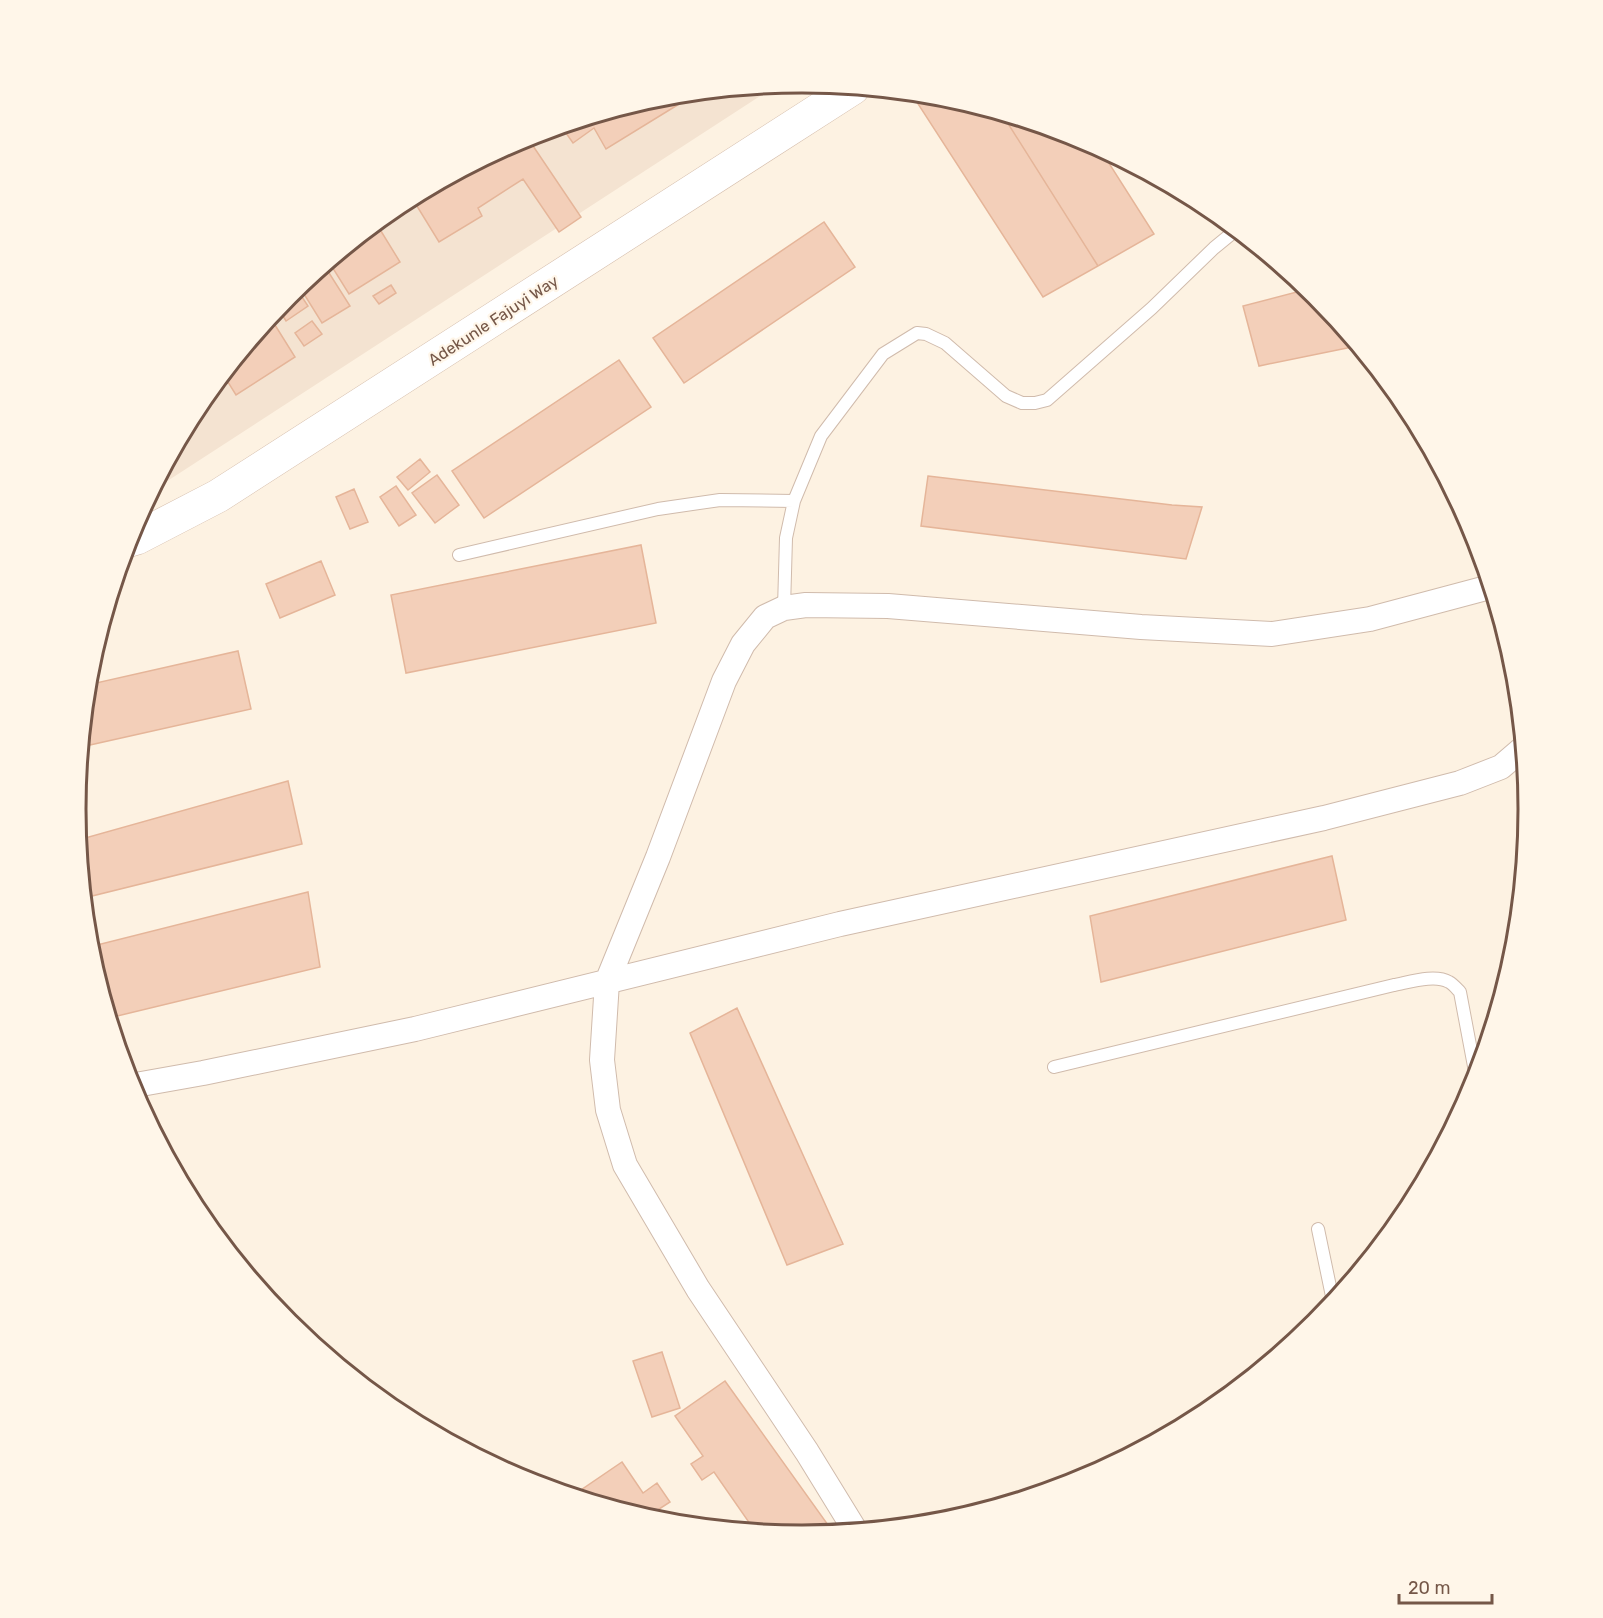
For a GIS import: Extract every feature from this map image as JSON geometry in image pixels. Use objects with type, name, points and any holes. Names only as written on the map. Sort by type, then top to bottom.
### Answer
[{"type":"street","name":"Adekunle Fajuyi Way","points":[[139,537],[218,496],[842,95]]},
{"type":"street","points":[[851,1523],[807,1452],[698,1289],[625,1165],[608,1110],[602,1060],[607,982],[658,856],[724,681],[743,644],[765,617],[784,608],[806,605],[888,606],[1141,627],[1272,633],[1370,619],[1483,589]]},
{"type":"street","points":[[140,1084],[415,1029],[829,927],[1324,818],[1460,783],[1501,767],[1515,755]]},
{"type":"lane","points":[[784,608],[786,538],[794,501],[821,436],[883,354],[917,333],[926,333],[945,343],[1006,396],[1023,403],[1047,400],[1134,324],[1229,236]]},
{"type":"lane","points":[[459,555],[658,509],[720,500],[794,501]]},
{"type":"lane","points":[[1054,1067],[1394,985],[1427,980],[1450,982],[1460,992],[1473,1058]]},
{"type":"lane","points":[[1318,1229],[1331,1291]]},
{"type":"shaded area","points":[[762,95],[164,483],[206,411],[263,337],[329,271],[404,214],[485,167],[571,131],[616,117],[662,107],[708,99]]},
{"type":"building","points":[[917,103],[1008,124],[1098,266],[1043,297]]},
{"type":"building","points":[[679,104],[606,149],[594,128],[573,143],[566,133],[616,117]]},
{"type":"building","points":[[1008,124],[1076,148],[1109,163],[1154,234],[1098,266]]},
{"type":"building","points":[[533,146],[581,217],[559,232],[523,179],[478,208],[482,216],[439,242],[417,206],[485,167]]},
{"type":"building","points":[[824,222],[855,267],[684,383],[653,338]]},
{"type":"building","points":[[381,231],[400,262],[349,294],[333,268]]},
{"type":"building","points":[[328,272],[350,306],[322,323],[304,294]]},
{"type":"building","points":[[391,285],[396,293],[379,304],[373,296]]},
{"type":"building","points":[[1296,292],[1349,348],[1259,366],[1243,306]]},
{"type":"building","points":[[302,297],[308,306],[286,321],[283,316]]},
{"type":"building","points":[[312,321],[322,334],[304,346],[295,333]]},
{"type":"building","points":[[275,325],[295,357],[236,395],[228,382],[225,384]]},
{"type":"building","points":[[619,360],[651,407],[484,518],[452,471]]},
{"type":"building","points":[[420,459],[430,472],[408,490],[397,477]]},
{"type":"building","points":[[437,475],[459,505],[435,523],[412,493]]},
{"type":"building","points":[[928,476],[1202,507],[1186,559],[921,526]]},
{"type":"building","points":[[396,486],[416,515],[399,526],[380,497]]},
{"type":"building","points":[[354,489],[368,522],[350,529],[336,497]]},
{"type":"building","points":[[641,545],[656,623],[406,673],[391,595]]},
{"type":"building","points":[[321,561],[335,595],[280,618],[266,584]]},
{"type":"building","points":[[238,651],[251,709],[89,745],[97,683]]},
{"type":"building","points":[[288,781],[302,844],[91,896],[87,838]]},
{"type":"building","points":[[1332,856],[1346,920],[1101,982],[1090,916]]},
{"type":"building","points":[[308,892],[320,967],[116,1016],[98,945]]},
{"type":"building","points":[[737,1008],[843,1244],[787,1265],[690,1033]]},
{"type":"building","points":[[662,1352],[680,1408],[652,1417],[633,1361]]},
{"type":"building","points":[[725,1381],[827,1524],[749,1522],[714,1472],[702,1480],[691,1464],[703,1456],[675,1416]]},
{"type":"building","points":[[622,1462],[643,1493],[657,1483],[670,1502],[658,1510],[581,1490]]}]
